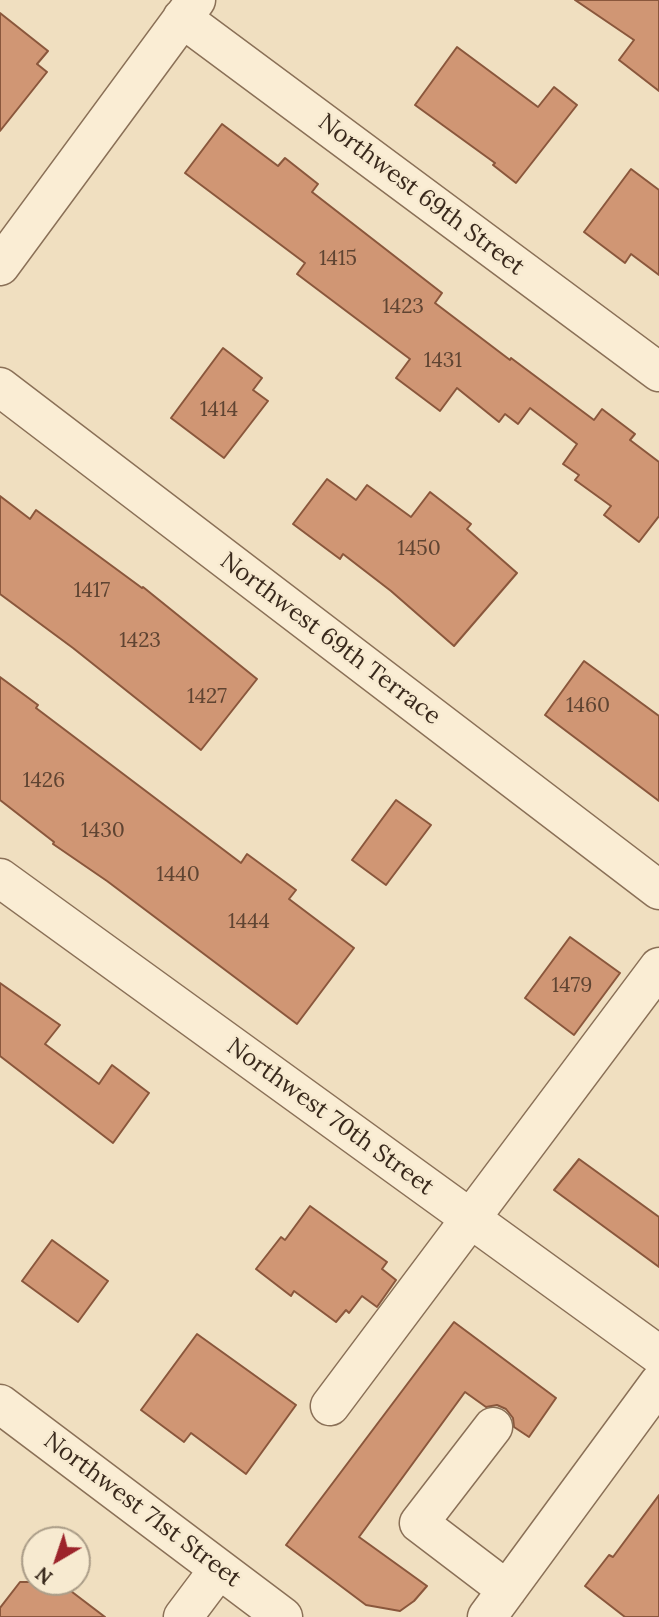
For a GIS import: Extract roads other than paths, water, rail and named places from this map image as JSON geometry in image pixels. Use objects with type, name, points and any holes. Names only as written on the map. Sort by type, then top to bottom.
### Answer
[{"type":"street","points":[[0,266],[13,223],[189,9]]},
{"type":"street","name":"Northwest 69th Street","points":[[189,9],[659,372]]},
{"type":"street","name":"Northwest 69th Terrace","points":[[0,387],[659,890]]},
{"type":"street","name":"Northwest 70th Street","points":[[0,878],[659,1356]]},
{"type":"street","points":[[330,1406],[659,967]]},
{"type":"street","points":[[492,1427],[419,1523],[497,1603],[659,1383]]},
{"type":"street","name":"Northwest 71st Street","points":[[0,1404],[283,1617]]},
{"type":"street","points":[[183,1617],[219,1569]]}]
